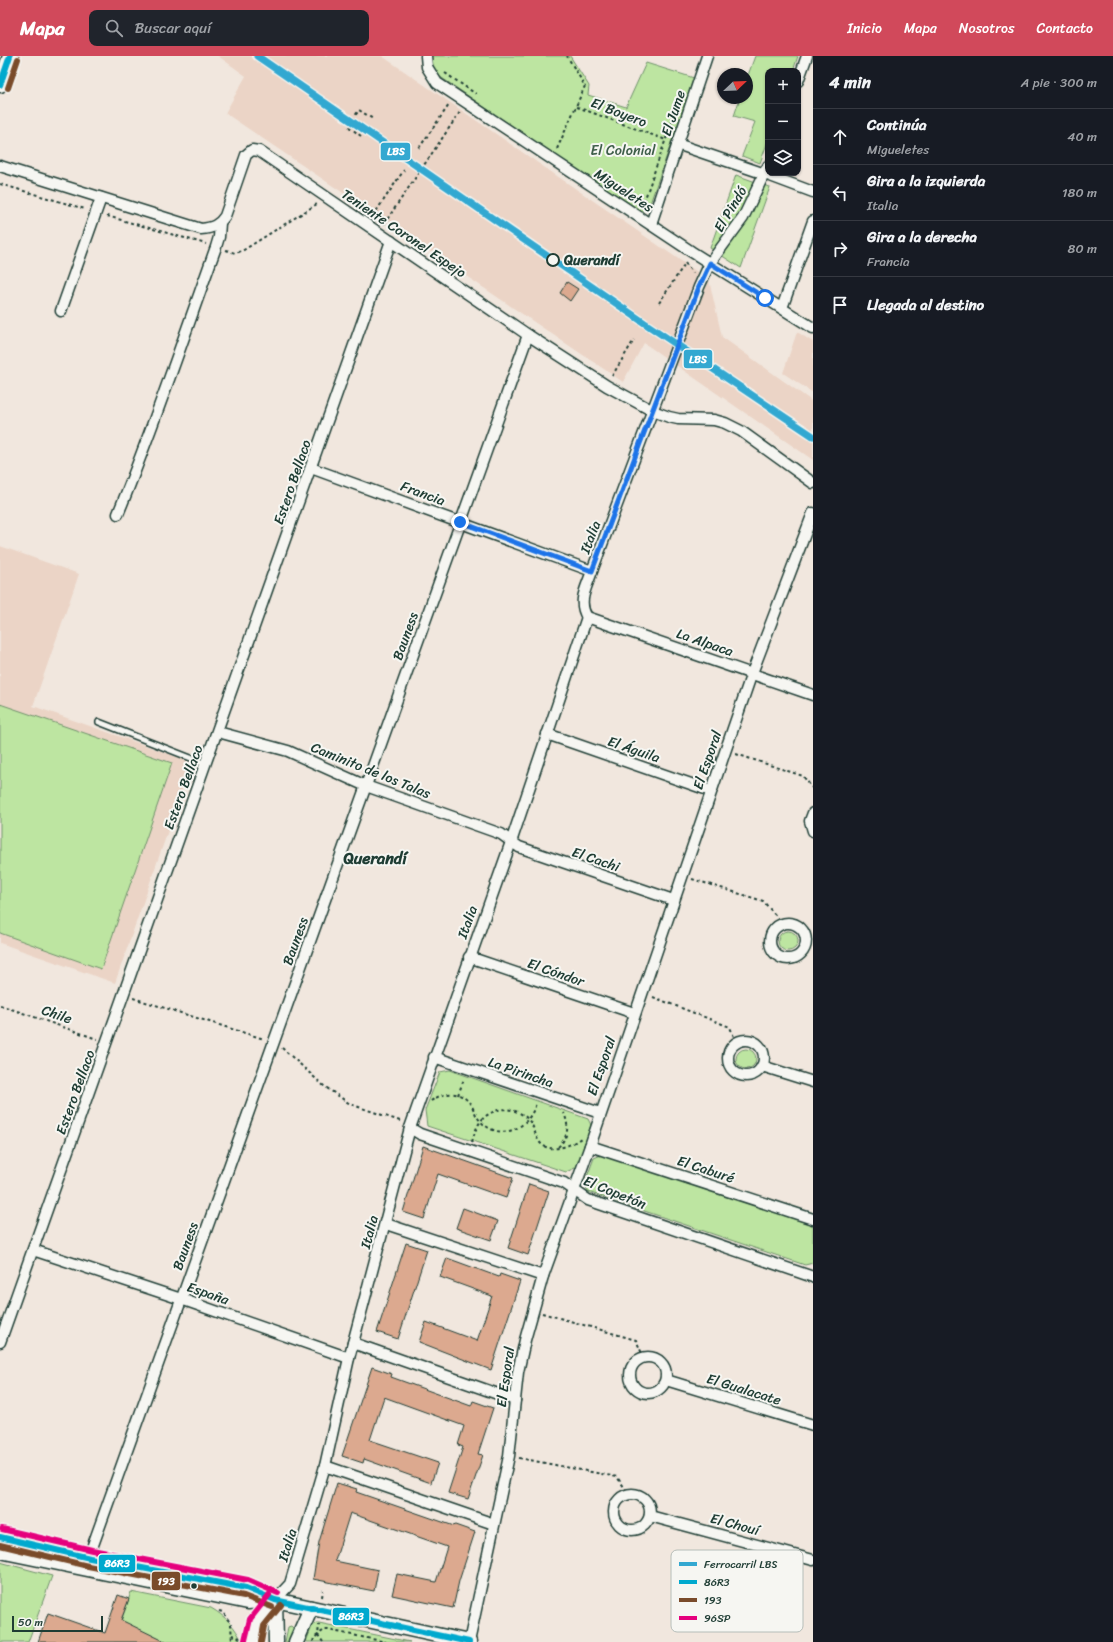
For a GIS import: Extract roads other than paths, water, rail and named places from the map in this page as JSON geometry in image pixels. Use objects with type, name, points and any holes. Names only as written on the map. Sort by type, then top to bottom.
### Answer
[{"type":"main road","points":[[0,85],[10,56]]},
{"type":"main road","points":[[0,1537],[90,1558],[246,1588],[275,1600],[469,1642]]},
{"type":"main road","points":[[0,1551],[248,1602],[275,1600]]},
{"type":"main road","points":[[253,1642],[257,1623],[275,1600]]},
{"type":"main road","points":[[275,1600],[276,1642]]},
{"type":"main road","points":[[296,1642],[311,1608]]},
{"type":"street","name":"Migueletes","points":[[426,56],[427,67],[437,83],[692,252],[813,328]]},
{"type":"street","name":"El Jume","points":[[651,224],[707,56]]},
{"type":"street","points":[[801,73],[807,56]]},
{"type":"street","points":[[677,144],[765,169]]},
{"type":"street","name":"Teniente Coronel Espejo","points":[[220,223],[225,216],[246,155],[248,152],[255,150],[392,241],[528,335],[607,386],[653,411],[678,420],[714,420],[725,423],[741,431],[813,483]]},
{"type":"street","points":[[0,166],[201,229],[212,228],[220,223]]},
{"type":"street","name":"El Pindó","points":[[710,263],[743,218],[765,174]]},
{"type":"street","points":[[780,176],[813,192]]},
{"type":"street","points":[[61,311],[101,198]]},
{"type":"street","points":[[782,308],[813,221]]},
{"type":"street","points":[[118,514],[146,446],[158,407],[216,247],[219,237],[220,223]]},
{"type":"street","name":"Estero Bellaco","points":[[0,1342],[392,241]]},
{"type":"street","name":"Italia","points":[[275,1600],[290,1584],[325,1466],[353,1343],[386,1224],[410,1128],[469,957],[511,842],[587,616],[582,609],[582,601],[592,571],[710,263]]},
{"type":"street","name":"Bauness","points":[[90,1558],[93,1545],[181,1299],[528,335]]},
{"type":"street","name":"Francia","points":[[311,468],[592,571]]},
{"type":"street","name":"El Esporal","points":[[469,1642],[509,1456],[518,1372],[543,1276],[590,1146],[641,992],[752,673],[813,513]]},
{"type":"street","name":"La Alpaca","points":[[587,616],[813,695]]},
{"type":"street","name":"Caminito de los Talas","points":[[218,732],[288,751],[366,786],[501,834],[511,842]]},
{"type":"street","name":"El Águila","points":[[547,734],[711,791]]},
{"type":"street","points":[[813,813],[810,821],[813,831]]},
{"type":"street","name":"El Cachi","points":[[511,842],[519,847],[673,900]]},
{"type":"street","points":[[783,924],[795,925],[804,933],[809,946],[794,958],[783,958],[774,952],[771,947],[771,935],[778,926],[783,924]]},
{"type":"street","name":"El Cóndor","points":[[469,957],[634,1013]]},
{"type":"street","points":[[747,1040],[758,1044],[763,1054],[762,1066],[748,1076],[742,1075],[732,1069],[728,1058],[729,1052],[736,1042],[747,1040]]},
{"type":"street","name":"La Pirincha","points":[[434,1057],[600,1113]]},
{"type":"street","points":[[762,1066],[813,1082]]},
{"type":"street","name":"El Copetón","points":[[410,1128],[420,1134],[470,1150],[564,1184],[588,1200],[813,1277]]},
{"type":"street","name":"El Caburé","points":[[590,1146],[813,1218]]},
{"type":"street","points":[[386,1224],[543,1276]]},
{"type":"street","name":"España","points":[[33,1250],[181,1299],[350,1358]]},
{"type":"street","points":[[353,1343],[515,1400]]},
{"type":"street","points":[[644,1358],[656,1359],[665,1368],[666,1380],[660,1389],[649,1393],[638,1390],[631,1381],[630,1375],[634,1364],[644,1358]]},
{"type":"street","name":"El Gualacate","points":[[666,1380],[813,1425]]},
{"type":"street","points":[[325,1466],[494,1524]]},
{"type":"street","points":[[629,1494],[641,1496],[645,1500],[649,1505],[650,1516],[647,1522],[638,1529],[626,1529],[617,1522],[614,1511],[619,1500],[629,1494]]},
{"type":"street","name":"El Chouí","points":[[650,1516],[776,1550]]},
{"type":"street","name":"El Chouí","points":[[803,1557],[813,1560]]},
{"type":"lane","points":[[98,722],[206,764]]},
{"type":"rail line","name":"LBS","points":[[257,56],[649,326],[813,436]]},
{"type":"place","name":"Querandí","points":[[553,260]]},
{"type":"district","name":"Querandí","points":[[375,858]]},
{"type":"park label","name":"El Colonial","points":[[623,150]]}]
